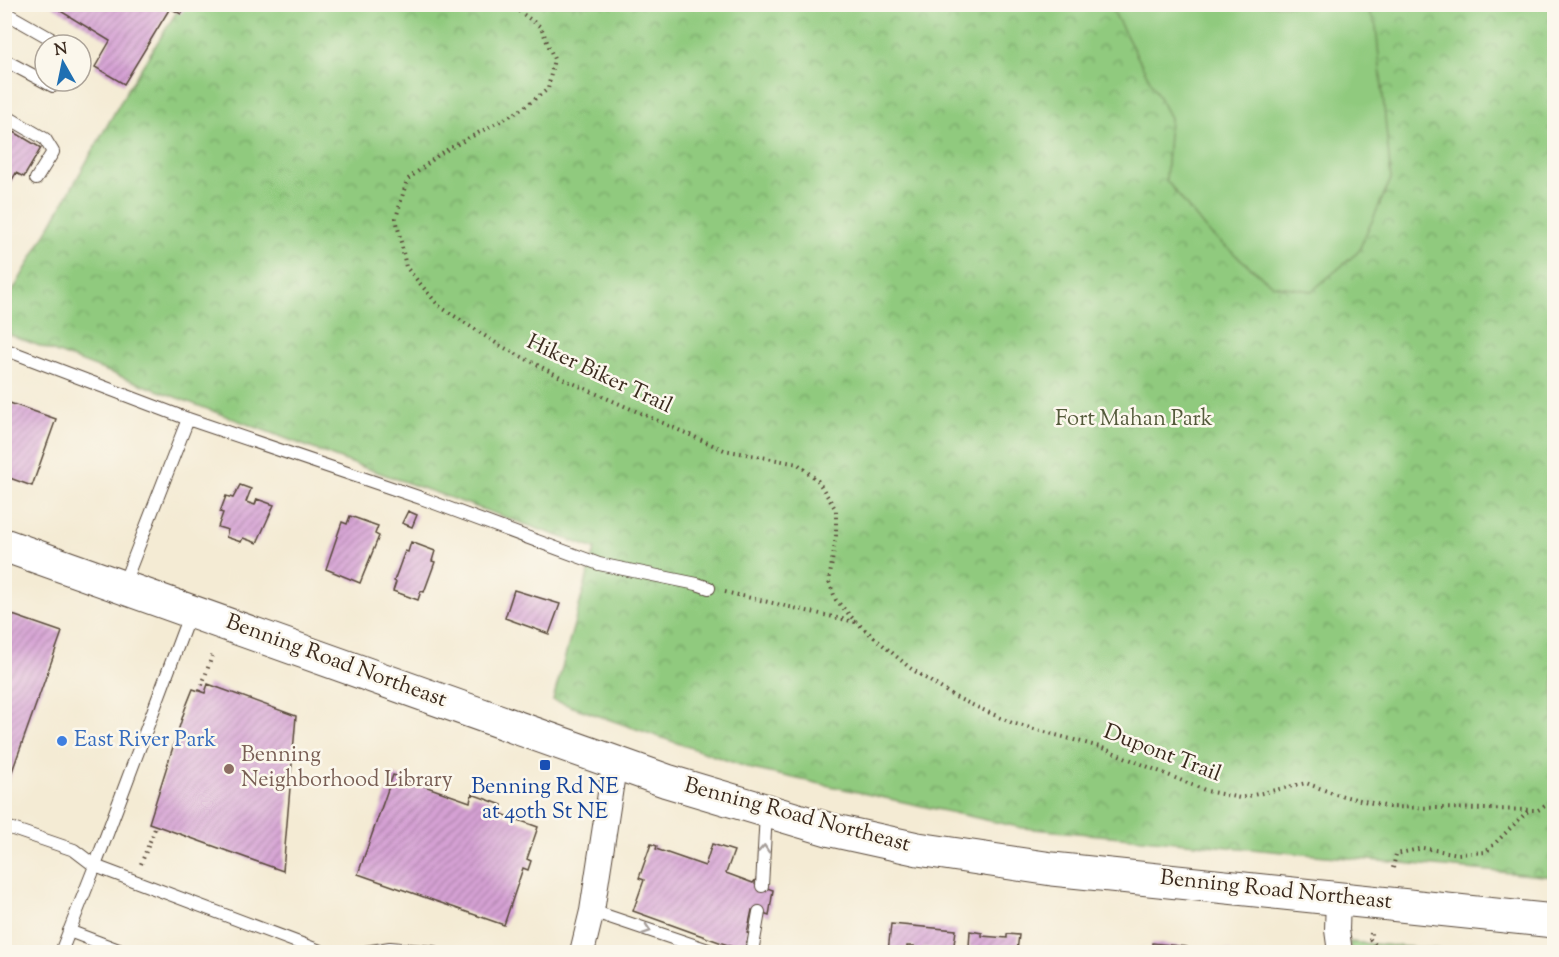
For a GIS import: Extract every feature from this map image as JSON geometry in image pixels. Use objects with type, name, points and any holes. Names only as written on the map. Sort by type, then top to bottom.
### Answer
[{"type":"main road","name":"Benning Road Northeast","points":[[4,545],[667,781],[766,812],[886,842],[982,860],[1052,869],[1554,921]]},
{"type":"street","points":[[582,952],[592,911],[615,761]]},
{"type":"street","points":[[1338,897],[1337,930],[1340,952]]},
{"type":"lane","points":[[4,12],[41,33]]},
{"type":"lane","points":[[4,60],[33,75]]},
{"type":"lane","points":[[4,115],[45,139],[53,152],[36,179]]},
{"type":"lane","points":[[4,349],[188,419],[421,498],[599,564],[710,588]]},
{"type":"lane","points":[[123,586],[188,419]]},
{"type":"lane","points":[[61,952],[191,611]]},
{"type":"lane","points":[[762,886],[766,812]]},
{"type":"lane","points":[[4,826],[74,850],[95,866],[323,952]]},
{"type":"lane","points":[[592,911],[714,952]]},
{"type":"lane","points":[[752,952],[759,912]]},
{"type":"lane","points":[[69,931],[124,952]]},
{"type":"lane","points":[[365,952],[390,948],[434,952]]},
{"type":"path","name":"Hiker Biker Trail","points":[[509,4],[541,27],[554,59],[548,89],[519,111],[441,153],[407,180],[396,218],[406,267],[439,306],[499,345],[570,382],[724,450],[798,464],[818,481],[836,510],[836,536],[829,582],[837,600],[856,622],[910,668],[945,690],[1012,723]]},
{"type":"path","points":[[710,588],[856,622]]},
{"type":"path","points":[[200,692],[212,656]]},
{"type":"path","name":"Dupont Trail","points":[[1012,723],[1100,747],[1207,791],[1240,798],[1306,783],[1335,794],[1389,807],[1529,810]]},
{"type":"path","points":[[1393,868],[1396,854],[1410,849],[1458,854],[1485,852],[1529,810],[1538,810],[1554,801]]},
{"type":"path","points":[[134,881],[156,826]]},
{"type":"path","points":[[1370,932],[1370,939],[1382,952]]},
{"type":"green space","name":"Fort Mahan Park","points":[[181,5],[1554,5],[1554,877],[1023,828],[752,769],[553,700],[595,549],[343,460],[5,333],[5,305],[128,89]]},
{"type":"green space","points":[[1110,5],[1365,5],[1376,26],[1391,179],[1358,252],[1312,291],[1272,285],[1207,231],[1166,180],[1170,118]]},
{"type":"green space","points":[[1349,942],[1465,952],[1351,952]]},
{"type":"building","points":[[49,4],[187,4],[181,14],[170,8],[124,84],[95,67],[110,41]]},
{"type":"building","points":[[4,126],[41,148],[24,177],[16,173],[4,194]]},
{"type":"building","points":[[4,401],[56,419],[32,486],[4,476]]},
{"type":"building","points":[[240,485],[251,489],[246,502],[255,505],[257,499],[274,505],[257,543],[243,538],[241,542],[226,537],[228,530],[218,527],[223,513],[220,512],[226,496],[233,498]]},
{"type":"building","points":[[408,511],[417,515],[412,527],[402,523]]},
{"type":"building","points":[[350,516],[378,526],[375,534],[379,536],[360,583],[326,569],[342,522],[347,524]]},
{"type":"building","points":[[411,542],[435,551],[432,561],[435,562],[424,592],[421,591],[418,600],[393,591],[396,582],[394,581],[405,551],[408,552]]},
{"type":"building","points":[[514,590],[560,604],[549,634],[505,618]]},
{"type":"building","points":[[4,612],[62,632],[5,791],[4,791]]},
{"type":"building","name":"Benning Neighborhood Library","points":[[208,684],[296,716],[283,871],[149,823],[193,689],[205,693]]},
{"type":"building","points":[[393,775],[470,802],[472,794],[502,805],[499,813],[538,827],[527,859],[531,861],[528,870],[523,868],[504,925],[358,874]]},
{"type":"building","points":[[651,844],[657,846],[656,849],[705,866],[712,844],[734,851],[726,873],[753,883],[757,878],[755,884],[773,890],[769,916],[752,910],[747,933],[750,934],[745,947],[742,949],[733,947],[633,911],[644,880],[639,878]]},
{"type":"building","points":[[891,924],[956,930],[953,952],[935,952],[935,949],[923,948],[923,952],[913,952],[914,946],[907,946],[906,952],[888,952]]},
{"type":"building","points":[[970,931],[982,933],[982,936],[1007,938],[1007,934],[1019,935],[1017,951],[973,952],[973,948],[969,947]]},
{"type":"building","points":[[1152,943],[1187,947],[1186,952],[1151,952]]},
{"type":"building","points":[[1200,947],[1231,951],[1231,952],[1200,952]]},
{"type":"place","name":"East River Park","points":[[62,741]]},
{"type":"place","name":"Benning Rd NE at 40th St NE","points":[[545,765]]},
{"type":"place","name":"Benning Neighborhood Library","points":[[229,769]]}]
